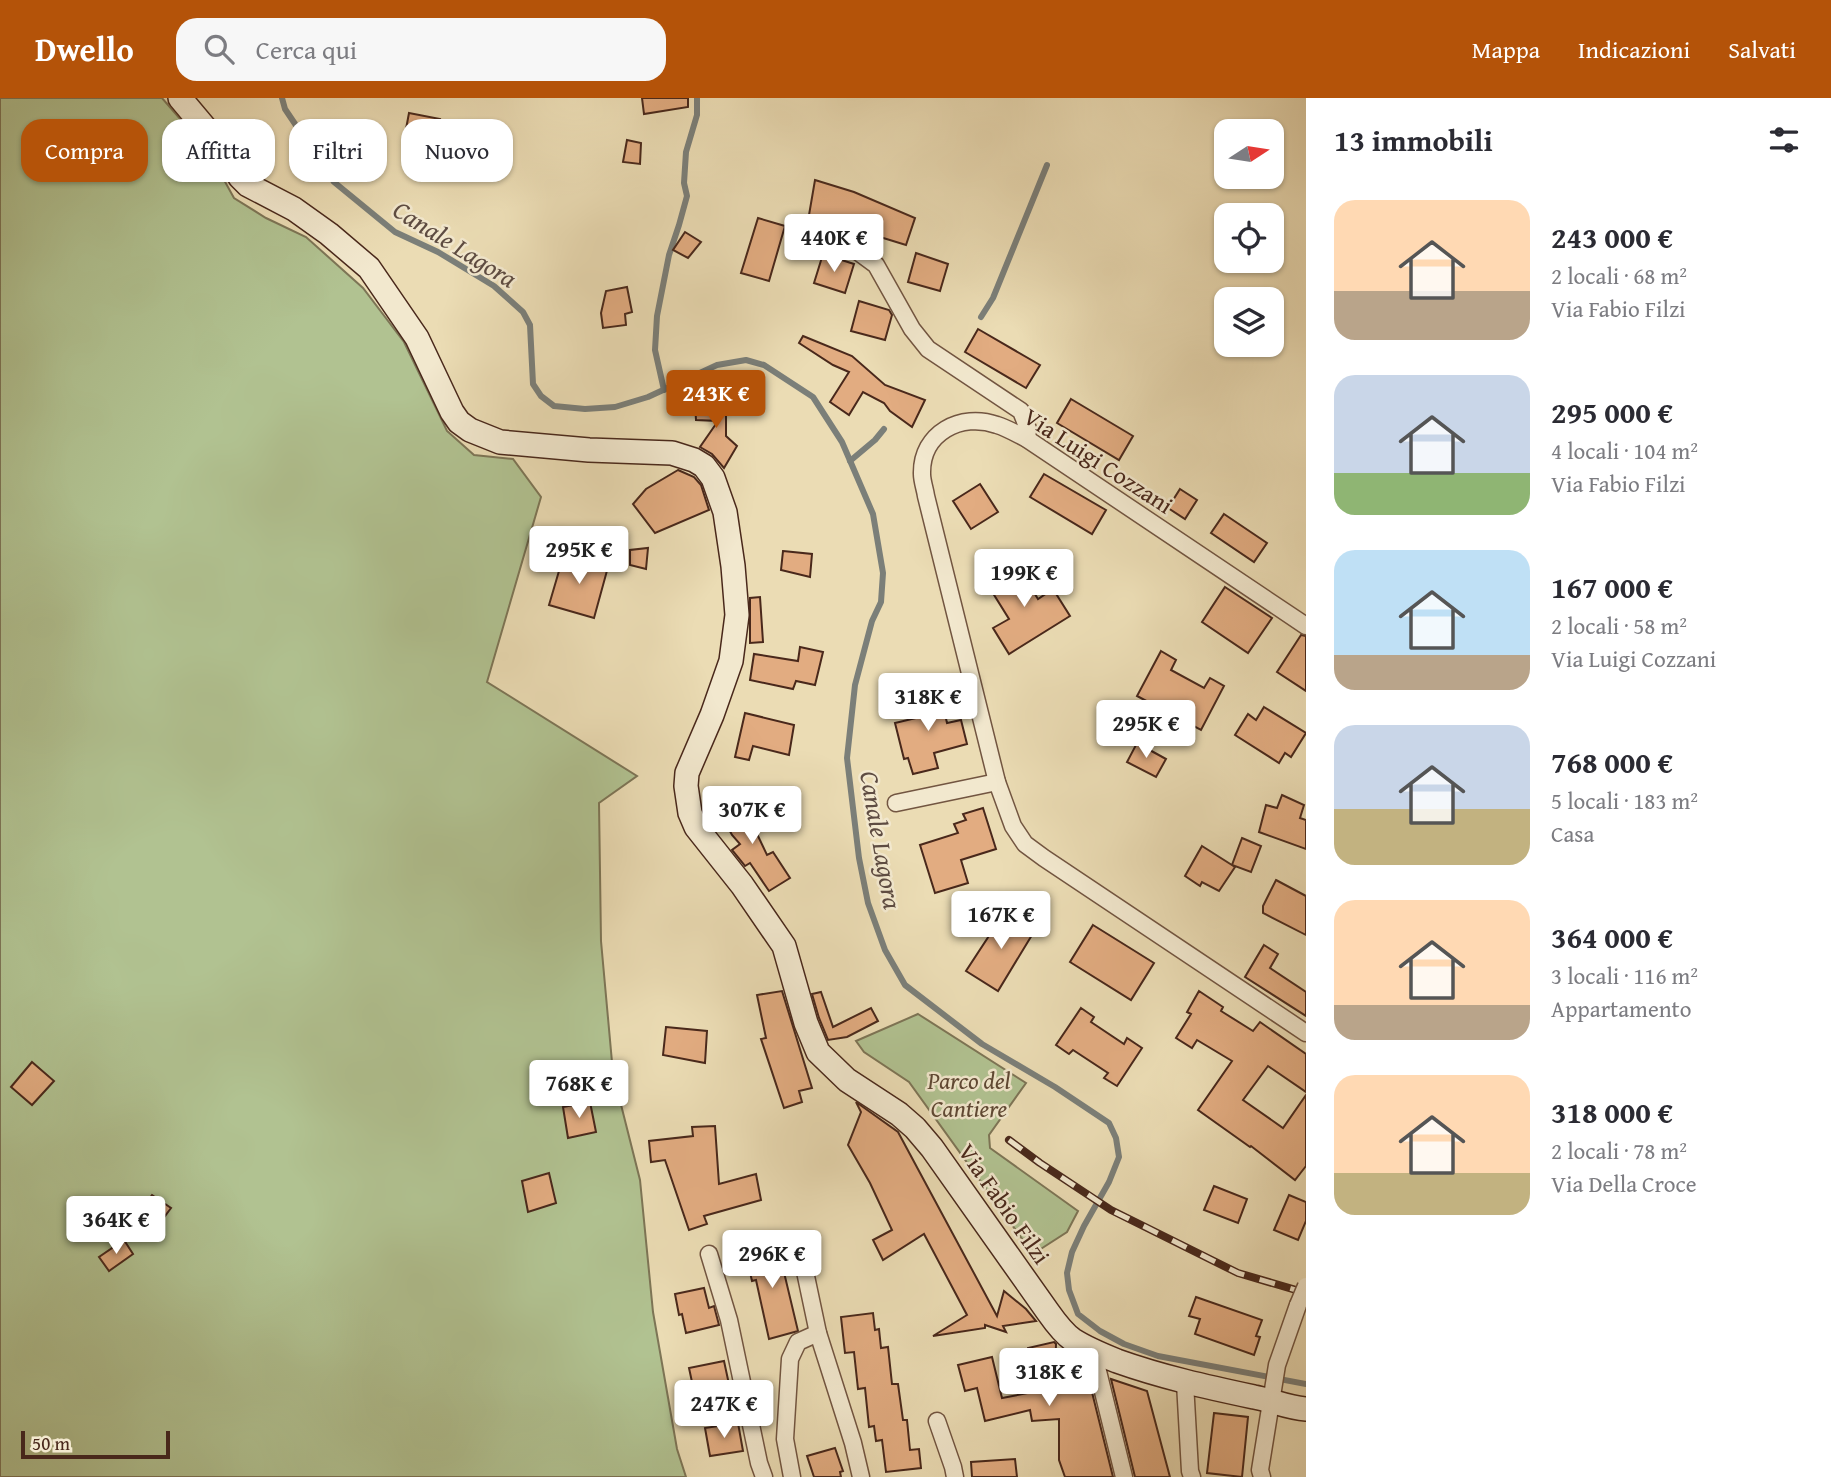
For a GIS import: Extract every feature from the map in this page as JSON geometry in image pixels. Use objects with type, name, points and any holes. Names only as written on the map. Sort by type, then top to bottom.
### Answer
[{"type":"street","name":"Via Fabio Filzi","points":[[180,98],[227,154],[240,177],[248,185],[294,209],[330,234],[369,268],[417,338],[459,422],[500,442],[589,450],[672,453],[704,466],[713,478],[725,512],[737,615],[731,660],[687,774],[688,804],[696,827],[784,946],[806,1023],[818,1052],[847,1080],[899,1114],[915,1128],[1061,1330],[1072,1339],[1093,1351],[1136,1368],[1185,1382],[1270,1400]]},
{"type":"street","points":[[815,233],[846,243],[876,265],[912,329],[928,349],[1021,411],[1028,429],[1027,439]]},
{"type":"street","name":"Via Luigi Cozzani","points":[[1306,625],[1027,439],[996,424],[964,422],[943,429],[925,455],[922,473],[926,496],[997,782],[1013,826],[1025,844],[1055,866],[1306,1032]]},
{"type":"street","points":[[895,803],[997,782]]},
{"type":"street","points":[[709,1254],[729,1320],[764,1477]]},
{"type":"street","points":[[803,1262],[818,1334],[853,1443],[861,1477]]},
{"type":"street","points":[[1261,1473],[1277,1365],[1306,1286]]},
{"type":"street","points":[[792,1477],[785,1439],[790,1359],[798,1342],[818,1334]]},
{"type":"street","points":[[1093,1351],[1124,1477]]},
{"type":"street","points":[[1185,1382],[1192,1477]]},
{"type":"street","points":[[1270,1400],[1306,1409]]},
{"type":"street","points":[[937,1421],[954,1467],[954,1477]]},
{"type":"green space","points":[[0,98],[162,98],[180,119],[162,119],[162,182],[225,182],[234,198],[266,218],[306,237],[363,288],[404,342],[447,431],[474,455],[513,459],[541,497],[487,682],[637,776],[599,803],[601,941],[613,1073],[640,1180],[653,1312],[677,1449],[686,1477],[0,1477]]},
{"type":"green space","name":"Parco del Cantiere","points":[[918,1014],[1026,1083],[989,1135],[990,1148],[1078,1211],[1067,1232],[1033,1254],[909,1082],[864,1052],[856,1041]]},
{"type":"building","points":[[642,98],[688,98],[688,107],[644,114]]},
{"type":"building","points":[[409,113],[440,119],[408,119]]},
{"type":"building","points":[[627,140],[641,143],[640,164],[623,162]]},
{"type":"building","points":[[815,180],[854,192],[915,218],[906,245],[867,233],[869,225],[809,215]]},
{"type":"building","points":[[758,218],[785,226],[769,281],[741,273]]},
{"type":"building","points":[[685,232],[701,242],[688,258],[673,250]]},
{"type":"building","points":[[916,253],[948,264],[940,291],[908,282]]},
{"type":"building","points":[[823,254],[854,264],[845,293],[814,283]]},
{"type":"building","points":[[627,287],[632,312],[625,314],[626,325],[603,328],[601,313],[606,291]]},
{"type":"building","points":[[859,301],[889,310],[892,315],[885,340],[851,331]]},
{"type":"building","points":[[978,329],[1040,365],[1026,388],[965,352]]},
{"type":"building","points":[[803,336],[852,356],[885,385],[925,400],[912,427],[890,411],[884,403],[863,392],[849,415],[830,402],[849,372],[799,343]]},
{"type":"building","points":[[726,399],[726,436],[737,446],[724,468],[712,454],[700,447],[718,421],[696,420],[695,403]]},
{"type":"building","points":[[1071,399],[1133,436],[1119,460],[1057,423]]},
{"type":"building","points":[[678,470],[694,477],[701,485],[709,510],[655,533],[633,504],[646,489]]},
{"type":"building","points":[[1044,474],[1106,510],[1092,534],[1030,497]]},
{"type":"building","points":[[980,484],[998,512],[971,529],[953,501]]},
{"type":"building","points":[[1180,489],[1197,500],[1185,519],[1168,508]]},
{"type":"building","points":[[1224,514],[1267,543],[1254,562],[1211,533]]},
{"type":"building","points":[[648,548],[646,569],[630,565],[630,550]]},
{"type":"building","points":[[783,551],[812,554],[810,577],[781,570]]},
{"type":"building","points":[[564,554],[608,567],[594,618],[549,605]]},
{"type":"building","points":[[1016,563],[1038,599],[1053,589],[1070,616],[1009,654],[993,628],[1009,619],[986,582]]},
{"type":"building","points":[[1225,587],[1272,618],[1248,653],[1202,622]]},
{"type":"building","points":[[760,597],[763,642],[750,643],[750,598]]},
{"type":"building","points":[[1301,635],[1306,636],[1306,691],[1277,672]]},
{"type":"building","points":[[800,647],[823,652],[815,685],[796,681],[793,689],[750,680],[754,654],[798,661]]},
{"type":"building","points":[[1161,651],[1176,660],[1171,670],[1204,688],[1210,678],[1224,686],[1201,730],[1137,696]]},
{"type":"building","points":[[940,692],[947,723],[961,720],[967,744],[934,753],[938,768],[913,774],[908,758],[904,759],[895,723],[916,718],[911,699]]},
{"type":"building","points":[[1264,707],[1306,733],[1291,757],[1285,753],[1279,763],[1235,735],[1248,714],[1256,720]]},
{"type":"building","points":[[745,713],[794,725],[789,755],[753,746],[749,760],[735,757]]},
{"type":"building","points":[[1137,743],[1166,759],[1156,777],[1127,762]]},
{"type":"building","points":[[1282,795],[1304,805],[1300,818],[1306,820],[1306,849],[1259,832],[1266,805],[1277,808]]},
{"type":"building","points":[[740,798],[767,855],[773,852],[790,878],[769,891],[750,863],[745,866],[732,850],[740,844],[718,809]]},
{"type":"building","points":[[983,808],[996,849],[961,860],[968,883],[935,893],[920,845],[958,833],[954,824],[966,820],[963,814]]},
{"type":"building","points":[[1242,838],[1261,846],[1251,872],[1232,865]]},
{"type":"building","points":[[1202,846],[1235,867],[1219,891],[1202,882],[1200,886],[1185,876]]},
{"type":"building","points":[[1276,880],[1306,896],[1306,935],[1263,913],[1263,906]]},
{"type":"building","points":[[1006,910],[1035,930],[998,991],[966,971]]},
{"type":"building","points":[[1093,925],[1154,963],[1131,1000],[1070,962]]},
{"type":"building","points":[[1264,945],[1278,954],[1270,968],[1306,992],[1306,1016],[1245,977]]},
{"type":"building","points":[[782,991],[812,1088],[799,1091],[802,1102],[784,1108],[761,1039],[766,1038],[757,995]]},
{"type":"building","points":[[1199,991],[1223,1007],[1221,1011],[1253,1031],[1260,1022],[1306,1054],[1306,1092],[1268,1066],[1243,1100],[1283,1128],[1306,1095],[1306,1166],[1295,1180],[1198,1110],[1232,1061],[1197,1040],[1192,1048],[1176,1038],[1191,1014],[1187,1012]]},
{"type":"building","points":[[821,992],[833,1027],[871,1008],[878,1021],[847,1037],[828,1040],[812,994]]},
{"type":"building","points":[[1081,1008],[1094,1017],[1091,1022],[1124,1044],[1127,1038],[1142,1048],[1117,1086],[1104,1078],[1108,1073],[1073,1050],[1069,1054],[1056,1045]]},
{"type":"building","points":[[666,1027],[707,1031],[705,1063],[663,1055]]},
{"type":"building","points":[[32,1062],[54,1081],[32,1105],[11,1087]]},
{"type":"building","points":[[590,1102],[596,1132],[568,1138],[563,1107]]},
{"type":"building","points":[[856,1102],[898,1132],[997,1316],[1004,1291],[1036,1321],[1003,1326],[1006,1332],[985,1325],[985,1328],[933,1336],[967,1315],[924,1234],[883,1260],[873,1240],[892,1230],[848,1145],[861,1112]]},
{"type":"building","points":[[715,1126],[719,1184],[756,1174],[761,1200],[704,1216],[707,1224],[689,1230],[665,1160],[651,1162],[649,1141],[693,1136],[692,1127]]},
{"type":"building","points":[[549,1173],[556,1203],[528,1212],[522,1181]]},
{"type":"building","points":[[1214,1186],[1247,1199],[1238,1223],[1204,1210]]},
{"type":"building","points":[[152,1195],[171,1208],[159,1224],[154,1220],[146,1230],[133,1220]]},
{"type":"building","points":[[1289,1195],[1306,1202],[1306,1221],[1298,1240],[1274,1230]]},
{"type":"building","points":[[124,1240],[133,1254],[109,1271],[99,1257]]},
{"type":"building","points":[[777,1243],[798,1331],[769,1339],[756,1280],[752,1281],[745,1250]]},
{"type":"building","points":[[704,1288],[709,1308],[714,1306],[719,1325],[686,1333],[675,1294]]},
{"type":"building","points":[[1196,1297],[1262,1320],[1256,1336],[1260,1337],[1254,1355],[1195,1334],[1200,1319],[1189,1316]]},
{"type":"building","points":[[873,1313],[875,1330],[879,1329],[881,1348],[888,1347],[892,1384],[898,1384],[903,1420],[907,1420],[910,1450],[919,1449],[921,1468],[886,1472],[882,1440],[876,1441],[874,1426],[869,1427],[865,1388],[858,1389],[854,1352],[845,1353],[841,1317]]},
{"type":"building","points":[[1054,1342],[1055,1378],[1086,1368],[1113,1477],[1065,1477],[1059,1460],[1059,1419],[1032,1421],[1030,1410],[985,1421],[977,1388],[965,1391],[958,1365],[992,1357],[1002,1398],[1028,1393],[1028,1348]]},
{"type":"building","points":[[724,1361],[730,1389],[695,1396],[689,1368]]},
{"type":"building","points":[[1111,1379],[1147,1391],[1170,1477],[1135,1477]]},
{"type":"building","points":[[1214,1413],[1248,1417],[1242,1477],[1207,1473]]},
{"type":"building","points":[[738,1423],[743,1451],[710,1456],[705,1428]]},
{"type":"building","points":[[835,1448],[843,1471],[840,1472],[841,1477],[814,1477],[807,1456]]},
{"type":"building","points":[[1015,1459],[1017,1477],[972,1477],[971,1462]]},
{"type":"waterway","name":"Canale Lagora","points":[[282,98],[285,109],[334,182],[395,232],[438,252],[494,286],[523,312],[530,325],[533,384],[541,396],[554,406],[585,409],[615,407],[648,397],[717,365],[746,360],[764,365],[813,397],[842,442],[873,514],[883,573],[881,602],[872,621],[855,685],[847,758],[859,858],[868,903],[885,950],[905,985],[982,1044],[1109,1123],[1116,1138],[1119,1157],[1109,1182],[1072,1252],[1067,1273],[1069,1290],[1078,1314],[1100,1331],[1124,1344],[1158,1356],[1306,1384]]},
{"type":"waterway","points":[[664,390],[655,350],[657,316],[669,255],[687,196],[684,183],[686,152],[697,115],[697,98]]},
{"type":"waterway","points":[[981,317],[993,298],[1047,165]]},
{"type":"waterway","points":[[850,461],[884,429]]},
{"type":"railway","points":[[1009,1140],[1111,1210],[1238,1273],[1306,1293]]}]
